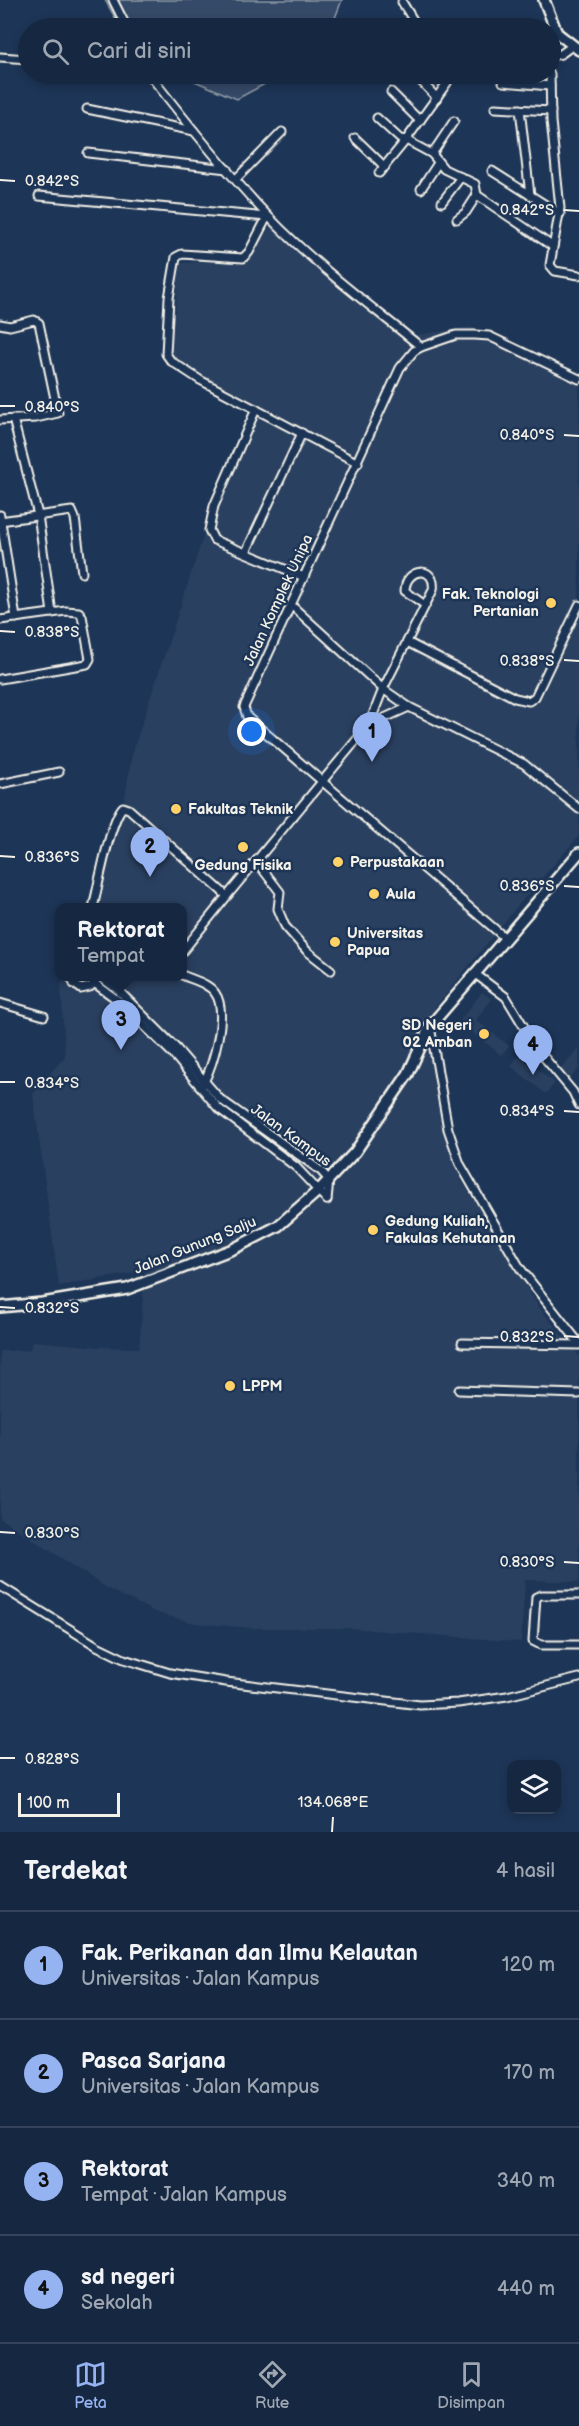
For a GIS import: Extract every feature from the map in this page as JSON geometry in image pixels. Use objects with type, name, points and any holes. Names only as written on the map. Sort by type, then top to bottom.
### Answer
[{"type":"main road","points":[[544,0],[551,18]]},
{"type":"main road","points":[[561,36],[575,48]]},
{"type":"main road","name":"Jalan Gunung Salju","points":[[0,1308],[127,1289],[193,1265],[260,1237],[278,1226],[318,1191],[355,1152],[408,1074],[430,1026],[504,937],[579,853]]},
{"type":"street","points":[[112,0],[122,18]]},
{"type":"street","points":[[402,2],[412,18]]},
{"type":"street","points":[[561,54],[575,48]]},
{"type":"street","points":[[0,57],[18,58]]},
{"type":"street","points":[[157,84],[268,217],[305,251],[421,347]]},
{"type":"street","points":[[424,84],[437,98]]},
{"type":"street","points":[[355,138],[382,170],[446,84]]},
{"type":"street","points":[[526,84],[550,86],[560,214],[549,260],[551,269],[579,275]]},
{"type":"street","points":[[391,92],[420,121]]},
{"type":"street","points":[[495,108],[551,111]]},
{"type":"street","points":[[87,109],[194,131]]},
{"type":"street","points":[[520,109],[530,195]]},
{"type":"street","points":[[377,118],[400,139],[432,154],[438,163],[477,186],[477,195],[466,212],[457,219]]},
{"type":"street","points":[[432,154],[454,121]]},
{"type":"street","points":[[236,180],[282,132]]},
{"type":"street","points":[[88,153],[228,170]]},
{"type":"street","points":[[421,189],[438,163]]},
{"type":"street","points":[[492,171],[560,214]]},
{"type":"street","points":[[442,202],[461,177]]},
{"type":"street","points":[[477,195],[552,246]]},
{"type":"street","points":[[39,196],[268,217]]},
{"type":"street","points":[[268,217],[249,252],[243,258],[182,254],[176,257],[166,350],[168,358],[200,380],[358,463]]},
{"type":"street","points":[[0,324],[10,326],[34,320],[39,323],[58,413],[36,418],[0,420]]},
{"type":"street","name":"Jalan Komplek Unipa","points":[[504,937],[247,717],[244,707],[400,368],[414,351],[456,335],[489,336],[579,379]]},
{"type":"street","points":[[256,410],[214,506],[209,530],[214,540],[304,577]]},
{"type":"street","points":[[13,419],[38,515],[52,613]]},
{"type":"street","points":[[246,552],[302,433]]},
{"type":"street","points":[[16,618],[0,519],[68,511],[74,513],[82,573]]},
{"type":"street","points":[[187,947],[369,725],[383,689],[433,590],[433,581],[428,573],[417,572],[410,576],[405,584],[405,591],[425,605]]},
{"type":"street","points":[[291,605],[383,689],[409,707],[524,764],[579,809]]},
{"type":"street","points":[[407,642],[515,698],[530,701],[535,697],[579,605]]},
{"type":"street","points":[[0,620],[75,611],[82,616],[90,661],[87,664],[0,679]]},
{"type":"street","points":[[369,725],[409,707]]},
{"type":"street","points":[[0,784],[59,772]]},
{"type":"street","points":[[94,903],[112,831],[118,813],[123,807],[129,809],[227,896]]},
{"type":"street","points":[[257,862],[280,892],[278,909],[285,926],[306,951],[331,970]]},
{"type":"street","points":[[474,973],[506,996],[538,1050],[573,1092],[579,1106]]},
{"type":"street","points":[[187,977],[210,988],[218,999],[217,1047],[203,1084]]},
{"type":"street","name":"Jalan Kampus","points":[[73,981],[79,988],[87,989],[94,981]]},
{"type":"street","name":"Jalan Kampus","points":[[98,981],[127,1004],[165,1042],[203,1084],[218,1108],[296,1167],[318,1191]]},
{"type":"street","points":[[0,1003],[44,1016]]},
{"type":"street","points":[[430,1026],[448,1129],[460,1164],[520,1268],[579,1344]]},
{"type":"street","points":[[192,1072],[211,1064]]},
{"type":"street","name":"Jalan Kampus","points":[[203,1084],[240,1115],[313,1164],[328,1180]]},
{"type":"street","points":[[462,1343],[579,1344]]},
{"type":"street","points":[[459,1390],[579,1394]]},
{"type":"street","points":[[0,1586],[97,1646],[124,1659],[170,1673],[226,1682],[420,1705],[458,1703],[507,1696],[579,1678]]},
{"type":"street","points":[[579,1595],[536,1597],[533,1641],[541,1645],[579,1645]]},
{"type":"shaded area","points":[[105,0],[342,0],[335,18],[115,18]]},
{"type":"shaded area","points":[[202,84],[265,84],[237,99]]},
{"type":"shaded area","name":"Universitas Papua","points":[[275,221],[415,335],[470,327],[529,350],[579,374],[579,836],[519,904],[434,1009],[432,1067],[443,1121],[460,1178],[539,1307],[579,1356],[579,1582],[525,1580],[521,1642],[348,1628],[251,1628],[194,1623],[157,1613],[110,1590],[0,1518],[0,1351],[30,1350],[32,1341],[139,1348],[145,1271],[59,1286],[33,1094],[65,1056],[61,986],[63,981],[187,981],[187,903],[87,903],[94,879],[106,874],[121,821],[132,754],[204,534],[250,412],[171,354],[180,263],[244,260]]},
{"type":"shaded area","name":"SD Negeri 02 Amban","points":[[482,992],[492,999],[476,1020],[509,1046],[501,1055],[459,1022]]},
{"type":"shaded area","points":[[579,1047],[579,1068],[569,1080],[558,1072]]},
{"type":"shaded area","points":[[519,1055],[555,1083],[546,1094],[511,1066]]},
{"type":"place","name":"Fak. Teknologi Pertanian","points":[[551,603]]},
{"type":"place","name":"Fak. Perikanan dan Ilmu Kelautan","points":[[372,762]]},
{"type":"place","name":"Fakultas Teknik","points":[[176,809]]},
{"type":"place","name":"Gedung Fisika","points":[[243,847]]},
{"type":"place","name":"Perpustakaan","points":[[338,862]]},
{"type":"place","name":"Pasca Sarjana","points":[[150,877]]},
{"type":"place","name":"Aula","points":[[374,894]]},
{"type":"place","name":"Universitas Papua","points":[[335,942]]},
{"type":"place","name":"SD Negeri 02 Amban","points":[[484,1034]]},
{"type":"place","name":"Rektorat","points":[[121,1050]]},
{"type":"place","name":"sd negeri","points":[[533,1075]]},
{"type":"place","name":"Gedung Kuliah, Fakulas Kehutanan","points":[[373,1230]]},
{"type":"place","name":"LPPM","points":[[230,1386]]}]
